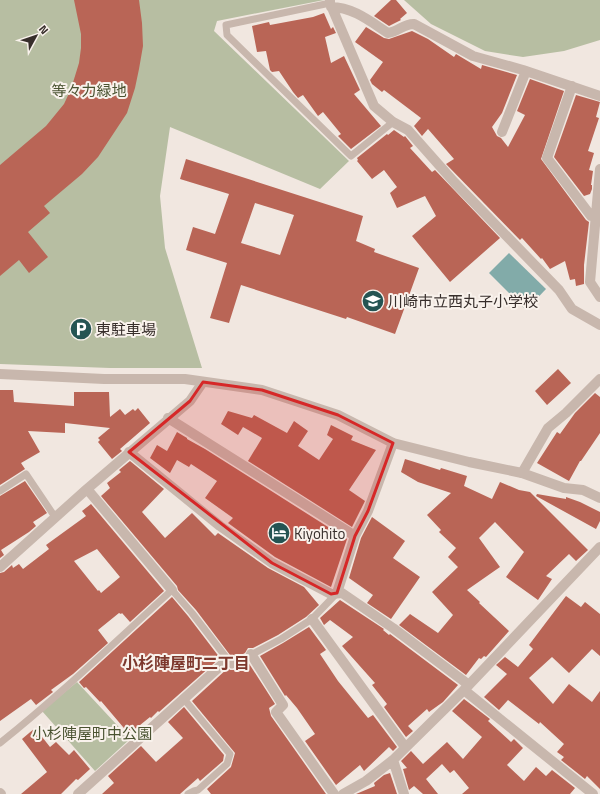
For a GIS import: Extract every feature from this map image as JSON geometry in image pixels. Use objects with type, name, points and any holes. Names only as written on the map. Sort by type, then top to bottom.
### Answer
[{"type":"street","points":[[331,3],[351,10],[388,33],[393,33],[410,24],[414,24],[473,56],[526,71],[600,96]]},
{"type":"street","points":[[331,3],[374,106],[393,122],[408,130],[454,182],[559,290],[572,309],[600,325]]},
{"type":"street","points":[[502,132],[526,71]]},
{"type":"street","points":[[572,86],[547,158],[591,216],[595,216]]},
{"type":"street","points":[[600,169],[590,282],[600,297]]},
{"type":"street","points":[[0,374],[104,379],[185,379],[262,390],[338,415],[393,444],[522,473],[564,488],[583,490],[600,498]]},
{"type":"street","points":[[522,473],[548,428],[566,413],[600,379]]},
{"type":"street","points":[[0,567],[129,452],[190,401],[202,382]]},
{"type":"street","points":[[168,418],[355,536]]},
{"type":"street","points":[[337,593],[355,536],[368,511],[393,444]]},
{"type":"street","points":[[129,452],[194,506],[272,563],[331,594],[342,593],[393,628],[593,794]]},
{"type":"street","points":[[87,489],[172,590]]},
{"type":"street","points":[[343,794],[366,781],[392,760],[466,688],[600,547]]},
{"type":"street","points":[[312,619],[405,747]]},
{"type":"street","points":[[251,654],[283,705],[276,712],[334,794]]},
{"type":"street","points":[[78,794],[227,660]]},
{"type":"street","points":[[392,760],[404,794]]},
{"type":"lane","points":[[331,3],[226,25],[227,35],[351,156],[393,122]]},
{"type":"lane","points":[[0,491],[26,474],[55,517]]},
{"type":"lane","points":[[0,743],[35,715],[172,590],[232,665],[312,619],[337,593]]},
{"type":"lane","points":[[183,698],[230,754],[227,764],[200,792],[194,791],[188,794]]},
{"type":"highlighted area","points":[[203,382],[262,390],[338,415],[393,443],[368,511],[355,536],[337,593],[331,594],[272,563],[129,452],[190,401]]},
{"type":"green space","name":"等々力緑地","points":[[0,0],[324,0],[217,21],[214,31],[349,161],[320,189],[170,127],[160,196],[165,248],[202,368],[110,368],[0,364]]},
{"type":"green space","points":[[404,0],[600,0],[600,40],[564,51],[523,57],[485,51],[431,24]]},
{"type":"green space","name":"小杉陣屋町中公園","points":[[77,682],[130,739],[95,771],[42,711]]},
{"type":"water","points":[[509,253],[546,289],[526,310],[489,273]]},
{"type":"building","points":[[74,0],[139,0],[143,46],[135,88],[127,113],[98,157],[82,174],[44,206],[50,213],[28,232],[48,257],[29,273],[19,260],[0,276],[0,165],[46,126],[64,104],[71,89],[79,63],[81,48],[81,34]]},
{"type":"building","points":[[391,0],[396,0],[407,13],[400,19],[401,20],[389,26],[374,16]]},
{"type":"building","points":[[324,13],[331,29],[333,27],[336,33],[325,37],[331,63],[344,56],[360,90],[354,94],[381,126],[351,149],[338,136],[341,134],[323,112],[318,116],[303,95],[298,98],[279,71],[272,72],[270,70],[266,51],[257,52],[252,26],[269,22],[270,25],[313,17]]},
{"type":"building","points":[[366,27],[384,38],[389,39],[412,31],[428,39],[454,57],[456,54],[481,69],[482,65],[517,75],[502,113],[492,127],[497,136],[501,138],[508,147],[525,115],[517,111],[530,79],[564,91],[541,159],[589,222],[584,265],[584,284],[576,286],[575,279],[570,280],[565,261],[550,269],[542,258],[541,259],[522,238],[520,240],[446,164],[454,159],[428,129],[422,136],[414,126],[421,118],[384,90],[382,92],[372,84],[370,80],[383,62],[355,42]]},
{"type":"building","points":[[576,95],[600,102],[596,117],[599,118],[588,151],[594,153],[589,170],[593,171],[591,185],[592,189],[590,194],[584,196],[554,157]]},
{"type":"building","points":[[394,130],[404,137],[405,136],[413,146],[410,148],[432,172],[435,170],[500,238],[450,282],[412,236],[436,216],[425,196],[397,208],[390,193],[397,187],[384,170],[372,179],[357,161],[357,158]]},
{"type":"building","points":[[186,159],[363,216],[356,241],[375,249],[374,252],[419,268],[395,334],[347,317],[346,319],[241,285],[229,323],[210,318],[227,263],[186,250],[193,227],[215,234],[229,194],[180,179]],"holes":[[[255,203],[294,215],[280,255],[241,243]]]},
{"type":"building","points":[[558,369],[571,383],[547,405],[535,391]]},
{"type":"building","points":[[0,390],[13,390],[14,402],[74,406],[74,392],[109,392],[110,417],[120,409],[125,415],[133,409],[135,411],[138,408],[150,423],[120,449],[122,451],[112,459],[98,442],[100,440],[98,438],[110,428],[65,423],[65,433],[28,431],[40,452],[21,463],[25,469],[0,485]]},
{"type":"building","points":[[595,393],[600,397],[600,433],[580,461],[569,481],[537,463],[557,432],[560,434],[575,413]]},
{"type":"building","points":[[228,411],[252,418],[254,415],[287,433],[294,421],[308,431],[298,446],[319,460],[333,439],[327,435],[331,425],[353,436],[351,440],[376,450],[349,490],[365,501],[352,527],[248,461],[262,438],[243,427],[238,435],[221,424]]},
{"type":"building","points":[[177,432],[347,539],[331,587],[275,557],[228,523],[233,518],[205,498],[217,481],[191,464],[189,467],[177,460],[170,473],[150,458],[157,445],[167,451]]},
{"type":"building","points":[[405,459],[440,470],[441,468],[467,476],[464,486],[492,499],[500,482],[519,490],[530,492],[588,550],[576,561],[569,554],[546,576],[552,579],[538,600],[506,577],[524,552],[495,522],[479,538],[500,567],[467,590],[509,631],[486,657],[484,656],[481,659],[479,658],[466,675],[399,625],[410,614],[438,633],[453,615],[432,592],[458,567],[448,557],[456,548],[439,532],[441,530],[427,515],[451,493],[418,482],[401,472]]},
{"type":"building","points":[[130,461],[164,489],[142,512],[165,538],[192,513],[215,536],[218,533],[268,568],[304,587],[319,605],[306,617],[278,635],[253,648],[248,648],[245,653],[233,659],[196,610],[178,590],[177,586],[101,496],[110,488],[107,483],[121,472],[119,470]]},
{"type":"building","points":[[25,481],[47,513],[33,522],[36,526],[29,532],[1,550],[4,555],[0,558],[0,496]]},
{"type":"building","points":[[537,494],[566,499],[566,497],[600,512],[600,521],[596,529],[536,496]]},
{"type":"building","points":[[91,504],[164,591],[130,622],[122,613],[119,613],[98,630],[108,643],[73,674],[51,690],[53,692],[36,705],[31,699],[0,721],[0,573],[4,572],[12,565],[13,568],[19,564],[23,569],[49,549],[46,545],[86,516],[82,511]],"holes":[[[97,549],[120,577],[101,593],[74,561]]]},
{"type":"building","points":[[372,517],[405,541],[393,558],[420,577],[391,619],[367,603],[373,595],[349,578],[361,538]]},
{"type":"building","points":[[566,596],[581,607],[585,602],[600,614],[600,656],[592,649],[569,673],[552,657],[529,678],[553,704],[569,684],[592,702],[600,691],[600,789],[587,776],[585,779],[561,760],[564,757],[557,752],[564,744],[540,722],[539,724],[508,700],[499,710],[484,697],[507,674],[496,665],[505,657],[518,667],[533,649],[529,645]]},
{"type":"building","points":[[172,597],[220,658],[159,712],[158,711],[129,734],[101,701],[100,702],[86,687],[84,688],[79,682]]},
{"type":"building","points":[[340,600],[384,629],[383,630],[389,635],[390,634],[458,685],[443,702],[429,712],[427,709],[408,726],[413,731],[406,737],[384,707],[387,704],[372,685],[375,683],[342,646],[353,637],[330,620],[324,625],[320,618]]},
{"type":"building","points":[[309,627],[326,650],[320,654],[338,681],[368,718],[373,715],[397,747],[393,751],[389,747],[364,771],[360,765],[336,785],[305,741],[315,734],[297,708],[286,695],[285,696],[260,656]]},
{"type":"building","points":[[248,662],[275,704],[269,708],[271,716],[326,794],[211,794],[207,789],[231,767],[235,753],[192,701],[228,668],[230,670],[234,670]]},
{"type":"building","points":[[464,699],[490,719],[488,721],[511,742],[514,739],[523,748],[507,765],[524,781],[536,767],[546,776],[552,770],[575,788],[570,794],[462,794],[469,788],[454,770],[450,773],[442,764],[426,779],[438,794],[423,794],[414,786],[409,790],[403,769],[407,768],[401,761],[411,751],[423,764],[447,742],[463,759],[482,737],[452,711]]},
{"type":"building","points":[[184,707],[224,755],[223,761],[200,781],[198,778],[180,794],[102,794],[114,783],[108,776],[141,746],[156,762],[183,738],[168,722]]},
{"type":"building","points":[[35,728],[50,747],[56,742],[69,755],[74,750],[90,769],[78,780],[76,779],[61,794],[21,794],[47,772],[22,739]]},
{"type":"building","points":[[390,773],[397,794],[356,794],[375,786],[374,783],[384,775]]},
{"type":"place","name":"川崎市立西丸子小学校","points":[[373,301]]},
{"type":"place","name":"東駐車場","points":[[81,329]]},
{"type":"place","name":"Kiyohito","points":[[279,533]]},
{"type":"district","name":"小杉陣屋町二丁目","points":[[186,663]]}]
